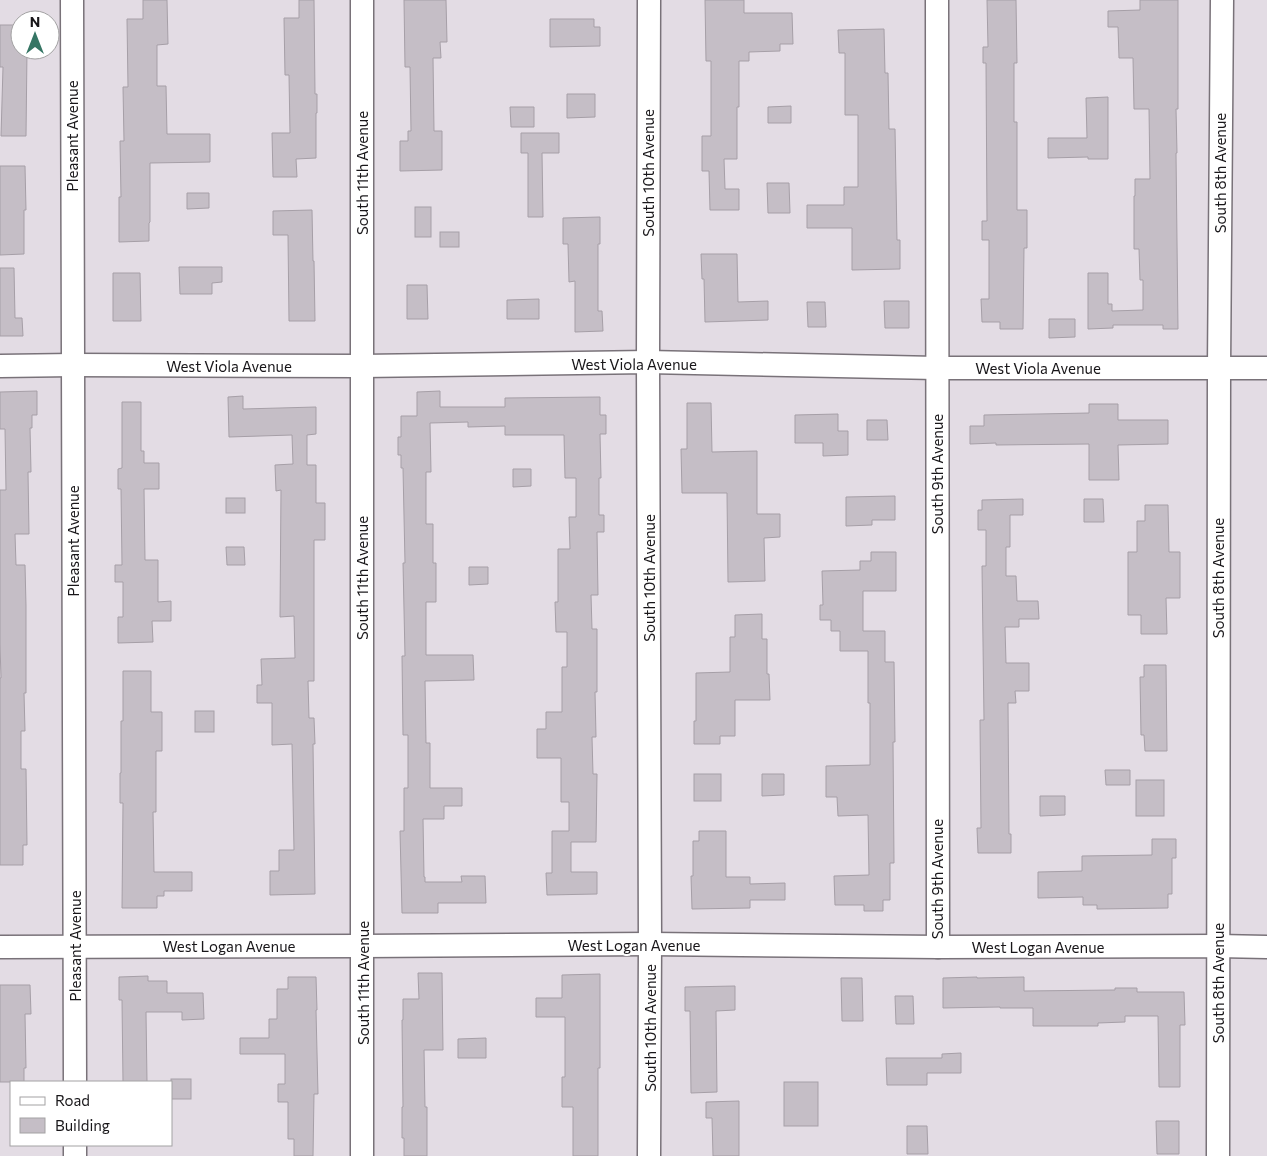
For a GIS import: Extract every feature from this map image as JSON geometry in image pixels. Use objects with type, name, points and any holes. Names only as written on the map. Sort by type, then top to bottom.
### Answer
[{"type":"street","name":"Pleasant Avenue","points":[[72,0],[75,1081]]},
{"type":"street","name":"South 11th Avenue","points":[[362,0],[362,1156]]},
{"type":"street","name":"South 10th Avenue","points":[[649,0],[649,1156]]},
{"type":"street","name":"South 9th Avenue","points":[[937,0],[938,947]]},
{"type":"street","name":"South 8th Avenue","points":[[1218,1156],[1219,367],[1222,0]]},
{"type":"street","name":"West Viola Avenue","points":[[0,366],[362,366],[648,362],[936,368],[1267,368]]},
{"type":"street","name":"West Logan Avenue","points":[[0,947],[650,944],[938,947],[1267,947]]},
{"type":"building","points":[[143,0],[167,0],[168,44],[157,45],[157,86],[166,86],[167,134],[210,134],[210,162],[150,163],[149,241],[119,242],[119,197],[121,197],[120,141],[124,141],[123,87],[128,87],[127,19],[143,19]]},
{"type":"building","points":[[299,0],[314,0],[315,94],[317,94],[316,158],[296,159],[297,177],[273,177],[272,133],[290,133],[289,75],[285,75],[284,18],[299,18]]},
{"type":"building","points":[[404,0],[446,0],[447,42],[440,42],[441,58],[433,58],[434,131],[442,131],[442,170],[400,171],[400,141],[408,141],[408,131],[411,131],[410,67],[405,67]]},
{"type":"building","points":[[705,0],[744,0],[744,13],[792,13],[793,44],[780,44],[780,51],[749,52],[749,61],[739,61],[737,159],[724,159],[725,189],[739,189],[739,210],[710,210],[709,171],[702,171],[702,136],[711,136],[711,61],[706,61]]},
{"type":"building","points":[[987,0],[1016,0],[1017,63],[1014,63],[1014,122],[1017,122],[1017,210],[1027,210],[1027,248],[1024,248],[1023,329],[1000,329],[1000,322],[982,322],[981,299],[989,299],[989,240],[982,240],[982,221],[987,221],[986,63],[983,63],[983,47],[988,47]]},
{"type":"building","points":[[1140,0],[1178,0],[1176,153],[1178,329],[1163,329],[1163,325],[1113,325],[1113,328],[1088,329],[1088,273],[1108,273],[1108,304],[1112,304],[1112,311],[1143,310],[1143,280],[1140,280],[1139,249],[1134,249],[1134,196],[1135,179],[1150,179],[1149,109],[1134,109],[1133,58],[1119,58],[1118,27],[1108,27],[1108,11],[1140,10]]},
{"type":"building","points":[[550,19],[594,19],[594,27],[600,27],[600,46],[550,47]]},
{"type":"building","points":[[0,25],[10,25],[10,60],[27,60],[26,136],[1,136],[3,67],[0,67]]},
{"type":"building","points":[[884,29],[885,73],[888,73],[889,129],[895,129],[897,240],[900,240],[900,269],[852,270],[852,228],[807,228],[807,205],[844,205],[844,187],[858,187],[858,115],[845,115],[845,53],[839,53],[838,30]]},
{"type":"building","points":[[567,94],[595,94],[595,117],[567,118]]},
{"type":"building","points":[[1108,97],[1108,159],[1088,159],[1088,157],[1048,158],[1048,138],[1087,138],[1086,98]]},
{"type":"building","points":[[791,106],[791,123],[768,123],[768,107]]},
{"type":"building","points":[[510,107],[534,107],[534,127],[511,127]]},
{"type":"building","points":[[521,133],[559,133],[559,153],[542,153],[543,217],[528,217],[528,153],[521,153]]},
{"type":"building","points":[[0,166],[25,166],[24,254],[0,255]]},
{"type":"building","points":[[767,183],[789,183],[790,213],[768,213]]},
{"type":"building","points":[[187,193],[209,193],[209,208],[187,209]]},
{"type":"building","points":[[415,207],[431,207],[431,237],[415,237]]},
{"type":"building","points":[[312,210],[315,321],[289,321],[288,235],[273,235],[273,211]]},
{"type":"building","points":[[600,217],[598,311],[602,311],[603,331],[575,332],[575,281],[569,282],[568,244],[563,244],[563,218]]},
{"type":"building","points":[[440,232],[459,232],[459,247],[440,247]]},
{"type":"building","points":[[701,254],[737,254],[738,302],[768,301],[768,320],[705,322],[704,279],[702,279]]},
{"type":"building","points":[[179,267],[222,267],[222,282],[212,283],[212,294],[180,294]]},
{"type":"building","points":[[0,268],[14,268],[15,318],[22,318],[23,336],[0,336]]},
{"type":"building","points":[[113,273],[140,273],[141,321],[113,321]]},
{"type":"building","points":[[407,285],[427,285],[428,319],[407,319]]},
{"type":"building","points":[[539,299],[539,319],[507,319],[507,300]]},
{"type":"building","points":[[884,301],[909,301],[909,328],[885,328]]},
{"type":"building","points":[[807,302],[825,302],[826,327],[808,327]]},
{"type":"building","points":[[1049,319],[1075,319],[1075,337],[1049,338]]},
{"type":"building","points":[[37,391],[37,415],[32,415],[32,428],[30,428],[31,472],[28,472],[29,534],[15,534],[16,565],[25,565],[26,693],[24,693],[25,731],[21,731],[21,769],[26,769],[27,845],[23,845],[23,865],[0,865],[0,490],[6,490],[5,429],[0,429],[0,392]]},
{"type":"building","points":[[440,391],[440,407],[505,407],[505,398],[600,397],[600,415],[606,415],[606,434],[600,434],[601,478],[599,478],[599,515],[604,515],[604,532],[597,532],[598,595],[591,595],[592,629],[597,629],[596,737],[592,737],[593,774],[597,774],[596,842],[571,842],[571,872],[597,872],[597,894],[547,895],[546,873],[552,873],[552,831],[569,831],[569,802],[561,802],[561,758],[537,758],[537,729],[546,729],[546,712],[562,712],[562,667],[567,667],[567,632],[556,632],[555,602],[558,602],[558,549],[570,549],[569,517],[576,517],[576,478],[565,478],[564,435],[505,435],[505,426],[468,427],[468,422],[430,423],[431,472],[426,472],[426,524],[433,524],[436,602],[426,602],[426,655],[473,655],[474,680],[425,681],[426,743],[430,743],[430,788],[462,788],[462,806],[444,806],[444,819],[423,819],[424,877],[425,882],[462,882],[461,876],[485,876],[486,903],[438,903],[438,913],[402,913],[400,831],[404,831],[404,788],[408,788],[408,735],[403,735],[402,656],[405,656],[403,563],[405,563],[403,468],[401,468],[401,455],[398,455],[398,437],[401,437],[401,416],[417,416],[417,392]]},
{"type":"building","points":[[243,396],[243,409],[316,407],[316,434],[307,435],[307,465],[316,465],[316,503],[325,503],[325,540],[314,540],[314,681],[308,681],[309,718],[314,718],[315,744],[313,744],[315,894],[270,895],[270,871],[279,871],[279,850],[294,850],[292,744],[272,745],[272,703],[257,703],[257,685],[262,685],[261,659],[295,658],[294,616],[280,617],[281,490],[276,491],[275,465],[293,464],[292,435],[229,437],[228,397]]},
{"type":"building","points":[[122,402],[141,402],[141,451],[144,451],[144,463],[159,463],[159,489],[144,489],[145,560],[158,560],[158,602],[171,601],[171,621],[152,621],[153,642],[118,643],[118,617],[123,617],[123,582],[115,582],[115,565],[122,565],[121,489],[118,489],[118,469],[122,468]]},
{"type":"building","points":[[687,403],[711,403],[712,452],[757,451],[757,514],[780,514],[780,537],[764,538],[765,581],[728,582],[727,493],[682,493],[681,449],[687,449]]},
{"type":"building","points":[[1089,404],[1118,404],[1118,420],[1168,420],[1168,444],[1118,445],[1119,480],[1089,480],[1089,444],[970,444],[970,426],[984,426],[984,415],[1089,413]]},
{"type":"building","points":[[838,414],[838,431],[848,431],[848,455],[823,456],[823,443],[795,443],[795,415]]},
{"type":"building","points":[[867,420],[887,420],[888,440],[867,440]]},
{"type":"building","points":[[513,469],[531,469],[531,486],[513,487]]},
{"type":"building","points":[[895,496],[895,520],[872,520],[872,525],[846,526],[846,497]]},
{"type":"building","points":[[226,498],[245,498],[245,513],[226,513]]},
{"type":"building","points":[[1023,499],[1023,515],[1010,515],[1010,547],[1006,547],[1006,576],[1016,576],[1017,601],[1038,601],[1039,619],[1019,619],[1019,627],[1005,627],[1006,663],[1029,663],[1029,691],[1015,691],[1016,703],[1008,703],[1009,834],[1011,834],[1011,853],[978,853],[977,828],[981,828],[980,720],[984,720],[982,566],[986,566],[986,530],[978,530],[978,510],[982,510],[982,500]]},
{"type":"building","points":[[1084,499],[1103,499],[1104,522],[1084,522]]},
{"type":"building","points":[[1145,505],[1168,505],[1169,552],[1180,552],[1180,598],[1166,598],[1167,634],[1141,634],[1141,615],[1128,615],[1128,552],[1137,552],[1137,521],[1145,521]]},
{"type":"building","points":[[226,547],[244,547],[245,565],[227,565]]},
{"type":"building","points":[[871,552],[896,552],[896,591],[863,591],[863,631],[885,631],[885,662],[894,662],[894,863],[890,863],[890,900],[883,900],[883,911],[864,911],[864,905],[835,905],[834,876],[869,875],[868,815],[838,816],[837,797],[826,797],[826,766],[870,765],[868,651],[840,651],[840,631],[831,631],[831,620],[820,620],[820,605],[823,605],[822,571],[860,570],[860,561],[871,561]]},
{"type":"building","points":[[469,567],[488,567],[488,584],[469,585]]},
{"type":"building","points":[[762,614],[762,639],[767,639],[767,674],[769,674],[770,700],[735,700],[735,736],[720,736],[720,744],[694,744],[696,673],[730,672],[730,637],[735,637],[735,615]]},
{"type":"building","points":[[1144,665],[1166,665],[1167,751],[1145,751],[1144,735],[1141,735],[1140,677],[1144,677]]},
{"type":"building","points":[[123,671],[151,671],[151,712],[162,712],[162,751],[156,751],[156,812],[153,812],[154,872],[192,872],[192,891],[164,891],[164,896],[157,896],[157,908],[122,908],[123,803],[120,803],[120,773]]},
{"type":"building","points":[[195,711],[214,711],[214,732],[195,732]]},
{"type":"building","points":[[1105,770],[1130,770],[1130,785],[1106,785]]},
{"type":"building","points":[[694,774],[721,774],[721,801],[694,801]]},
{"type":"building","points":[[762,774],[784,774],[784,795],[762,796]]},
{"type":"building","points":[[1136,780],[1164,780],[1164,816],[1136,816]]},
{"type":"building","points":[[1040,796],[1065,796],[1065,815],[1040,816]]},
{"type":"building","points":[[699,831],[726,831],[726,877],[750,877],[750,884],[785,883],[785,900],[750,900],[750,908],[692,909],[693,841],[699,841]]},
{"type":"building","points":[[1152,839],[1176,839],[1176,858],[1172,858],[1172,894],[1168,894],[1168,908],[1097,909],[1097,905],[1083,905],[1083,897],[1038,898],[1038,872],[1082,871],[1082,856],[1152,855]]},
{"type":"building","points":[[418,973],[442,973],[443,1050],[424,1050],[427,1156],[404,1156],[404,1138],[402,1138],[403,999],[419,999]]},
{"type":"building","points":[[600,974],[598,1156],[573,1156],[573,1107],[562,1107],[562,1077],[565,1077],[565,1017],[536,1017],[536,998],[562,998],[562,975]]},
{"type":"building","points":[[148,976],[148,981],[167,981],[167,993],[203,993],[204,1019],[182,1020],[182,1012],[146,1012],[147,1081],[123,1081],[122,1000],[119,1000],[119,977]]},
{"type":"building","points":[[288,977],[316,977],[318,1094],[314,1094],[313,1156],[294,1156],[294,1139],[288,1139],[288,1102],[278,1102],[278,1084],[285,1084],[285,1054],[240,1054],[240,1038],[269,1038],[269,1019],[277,1019],[277,989],[288,989]]},
{"type":"building","points":[[1024,977],[1024,991],[1137,988],[1137,992],[1184,992],[1185,1025],[1180,1025],[1180,1087],[1159,1087],[1158,1016],[1125,1016],[1125,1022],[1098,1023],[1098,1026],[1033,1026],[1033,1008],[943,1008],[943,978]]},
{"type":"building","points":[[841,978],[862,978],[863,1021],[842,1021]]},
{"type":"building","points":[[0,985],[30,985],[31,1014],[25,1014],[26,1068],[24,1068],[24,1081],[0,1082]]},
{"type":"building","points":[[735,986],[735,1010],[716,1011],[717,1092],[691,1093],[690,1011],[685,1011],[685,987]]},
{"type":"building","points":[[895,996],[913,996],[914,1024],[896,1024]]},
{"type":"building","points":[[486,1038],[486,1058],[458,1058],[458,1039]]},
{"type":"building","points":[[961,1053],[961,1073],[927,1073],[927,1085],[887,1085],[886,1058],[942,1058],[942,1054]]},
{"type":"building","points":[[171,1079],[191,1079],[191,1099],[172,1099]]},
{"type":"building","points":[[784,1082],[818,1082],[818,1126],[784,1126]]},
{"type":"building","points":[[739,1101],[739,1156],[713,1156],[712,1118],[706,1118],[706,1102]]},
{"type":"building","points":[[1156,1121],[1179,1121],[1179,1154],[1157,1154]]},
{"type":"building","points":[[907,1126],[927,1126],[928,1154],[907,1154]]}]
